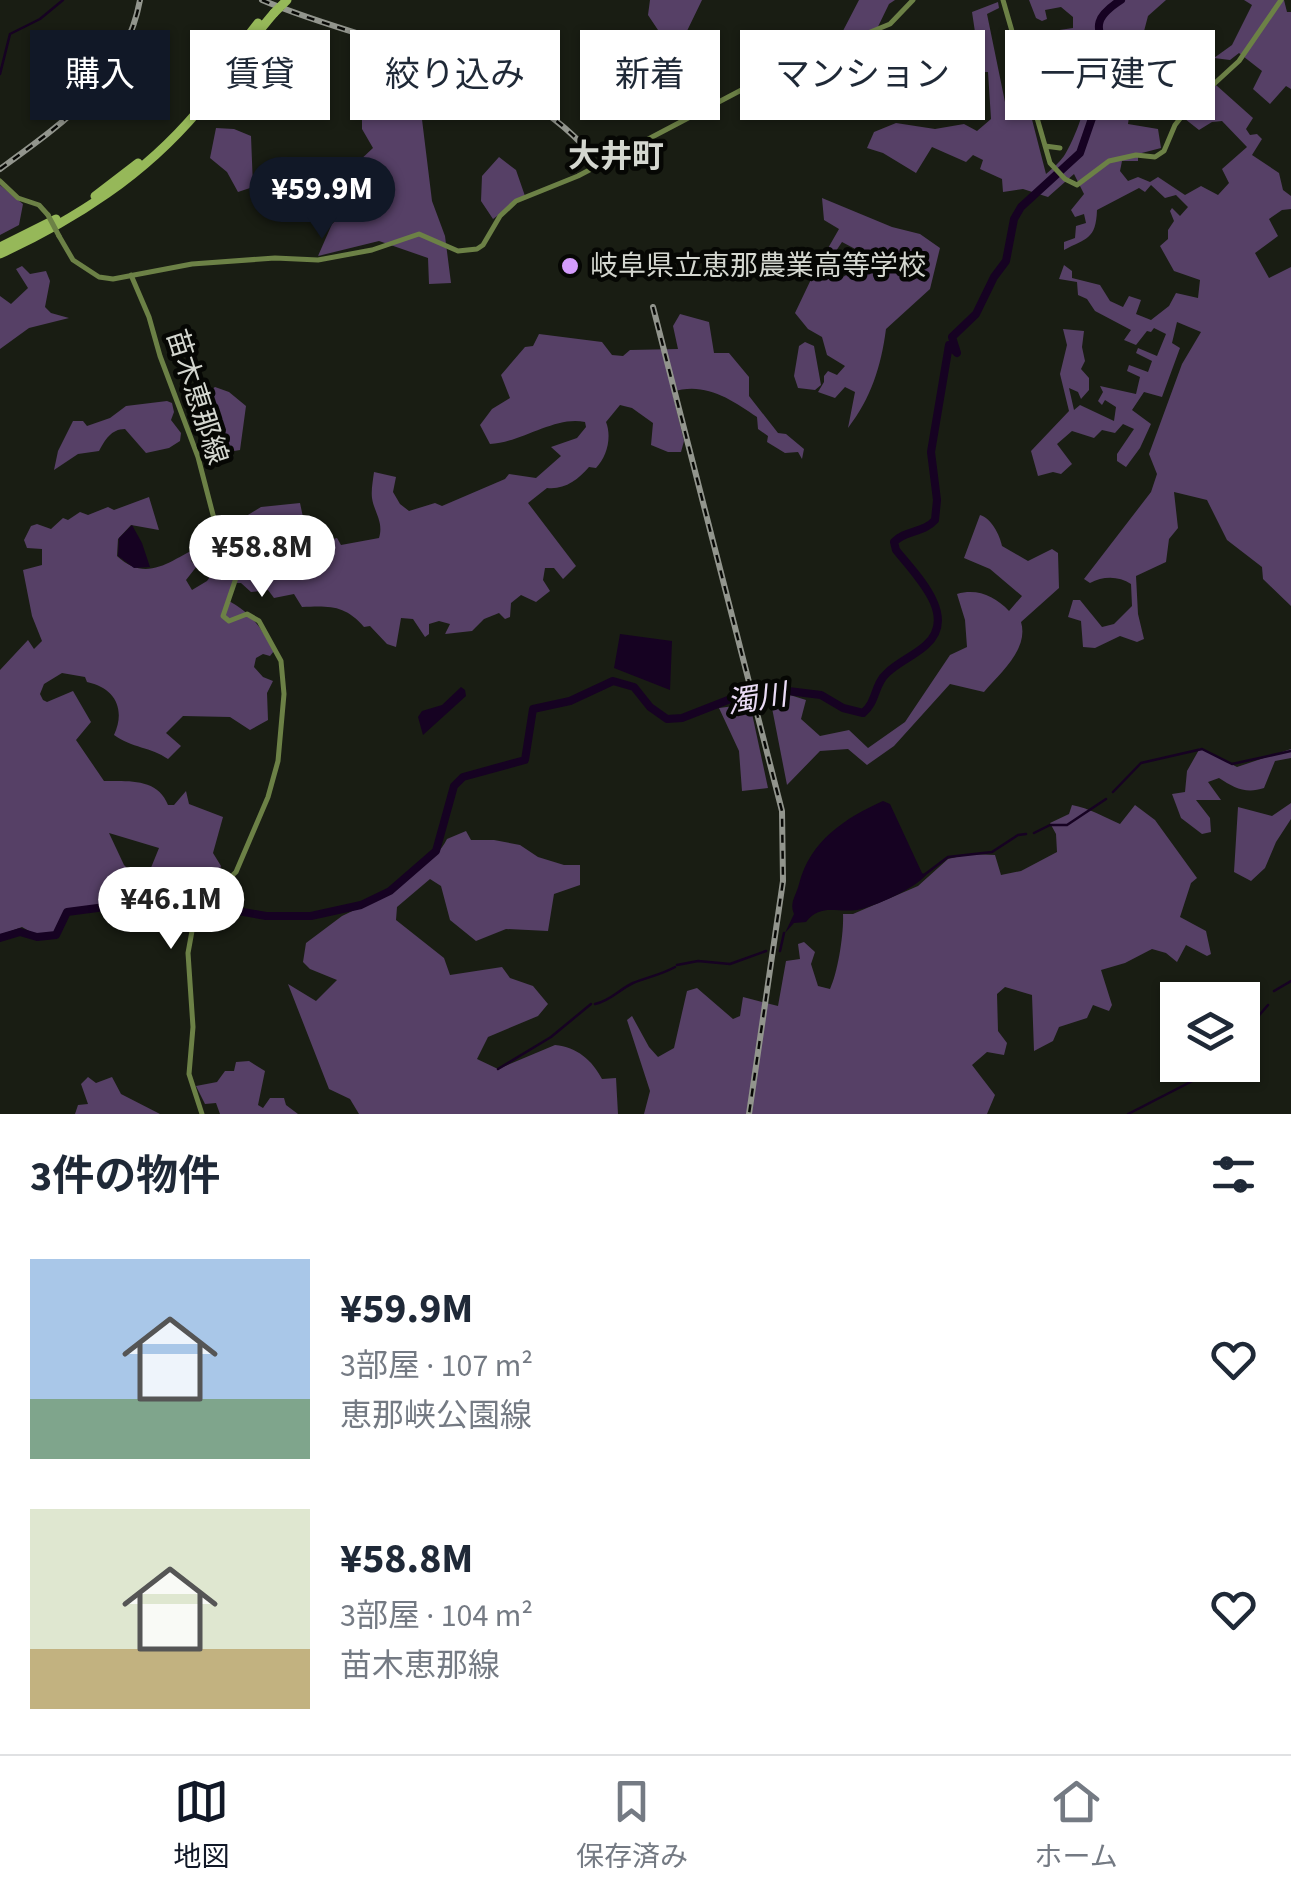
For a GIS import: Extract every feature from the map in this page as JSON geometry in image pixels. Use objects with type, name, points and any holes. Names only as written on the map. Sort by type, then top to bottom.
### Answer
[{"type":"highway","points":[[0,251],[75,215],[149,162],[197,112],[278,0]]},
{"type":"highway","points":[[271,12],[286,0]]},
{"type":"main road","points":[[0,181],[18,198],[40,205],[68,256],[93,274],[113,279],[192,264],[282,258],[318,260],[372,250],[419,234],[458,251],[472,251],[483,245],[500,216],[516,201],[591,170],[785,67],[890,24],[913,0]]},
{"type":"main road","points":[[1003,0],[1043,144],[1055,170],[1080,184],[1109,162],[1136,155],[1159,155],[1190,106],[1239,62],[1281,0]]},
{"type":"main road","points":[[1043,144],[1060,148]]},
{"type":"main road","name":"苗木恵那線","points":[[131,275],[198,457],[213,521],[236,559],[236,578],[223,616],[229,621],[248,614],[254,616],[276,650],[284,679],[278,761],[268,797],[234,876],[204,900],[198,910],[188,953],[192,1027],[188,1071],[202,1114]]},
{"type":"shaded area","points":[[650,0],[702,0],[687,30],[658,30],[648,15]]},
{"type":"shaded area","points":[[859,0],[895,0],[876,30],[843,30]]},
{"type":"shaded area","points":[[1029,0],[1166,0],[1148,16],[1144,30],[1060,30],[1073,28],[1073,17],[1061,7],[1045,10],[1047,19],[1036,18]]},
{"type":"shaded area","points":[[1244,0],[1284,0],[1287,12],[1291,12],[1291,89],[1286,86],[1270,104],[1253,89],[1262,71],[1239,53],[1230,60],[1215,58],[1232,45],[1252,5]]},
{"type":"shaded area","points":[[998,2],[999,8],[987,14],[1005,102],[1005,120],[1032,120],[1046,174],[1064,156],[1080,120],[1129,120],[1128,124],[1158,129],[1161,148],[1138,154],[1138,161],[1122,161],[1120,171],[1128,181],[1138,177],[1150,182],[1158,177],[1185,195],[1201,186],[1218,195],[1229,183],[1222,169],[1247,147],[1222,121],[1199,130],[1186,120],[1215,120],[1216,85],[1253,118],[1246,129],[1262,139],[1252,155],[1279,173],[1283,190],[1291,196],[1291,209],[1269,219],[1278,236],[1255,253],[1269,278],[1291,267],[1291,606],[1263,579],[1262,567],[1227,540],[1207,500],[1174,492],[1178,528],[1169,539],[1166,562],[1136,576],[1144,639],[1137,642],[1120,636],[1095,648],[1083,647],[1081,621],[1068,617],[1073,600],[1080,600],[1102,627],[1114,624],[1132,606],[1131,584],[1126,581],[1116,578],[1090,583],[1084,579],[1151,492],[1157,474],[1149,454],[1182,364],[1201,332],[1177,322],[1172,343],[1180,348],[1162,397],[1144,392],[1132,410],[1151,424],[1126,467],[1117,461],[1117,454],[1134,429],[1123,424],[1115,433],[1102,430],[1094,438],[1072,431],[1057,444],[1072,464],[1061,474],[1038,476],[1031,451],[1069,411],[1060,374],[1067,345],[1063,329],[1084,331],[1085,361],[1081,369],[1089,378],[1089,390],[1081,399],[1078,392],[1069,388],[1074,410],[1080,405],[1114,421],[1116,407],[1105,400],[1102,405],[1098,401],[1103,392],[1100,386],[1136,394],[1140,377],[1127,371],[1129,365],[1148,372],[1152,361],[1136,353],[1138,348],[1157,356],[1166,334],[1154,328],[1136,345],[1124,340],[1131,330],[1095,311],[1087,299],[1078,295],[1077,282],[1059,279],[1064,265],[1072,271],[1072,278],[1100,285],[1110,301],[1123,307],[1129,296],[1141,300],[1136,314],[1151,320],[1169,306],[1176,293],[1198,298],[1200,280],[1174,271],[1160,246],[1168,239],[1174,221],[1172,208],[1180,216],[1188,207],[1176,195],[1165,198],[1151,185],[1145,192],[1139,188],[1097,210],[1092,233],[1064,250],[1064,242],[1075,238],[1076,226],[1086,223],[1084,214],[1075,217],[1071,210],[1084,194],[1074,174],[1048,197],[1023,189],[1003,192],[1002,179],[980,169],[983,160],[973,155],[966,162],[932,147],[916,173],[867,148],[874,132],[896,123],[935,129],[964,124],[977,131],[991,119],[985,30],[975,30],[972,12]]},
{"type":"shaded area","points":[[362,120],[422,120],[432,201],[445,236],[451,283],[429,284],[428,258],[379,241],[318,256],[332,224],[347,210],[343,176],[373,148],[362,129]]},
{"type":"shaded area","points":[[216,128],[234,129],[251,136],[253,187],[238,192],[227,172],[210,158]]},
{"type":"shaded area","points":[[499,157],[516,170],[525,196],[493,219],[481,201],[482,176]]},
{"type":"shaded area","points":[[0,185],[23,204],[19,225],[0,235]]},
{"type":"shaded area","points":[[822,198],[892,227],[920,234],[940,248],[930,289],[886,329],[874,382],[848,428],[855,392],[845,387],[835,398],[818,392],[828,371],[837,375],[845,366],[827,355],[822,337],[808,329],[795,313],[815,271],[837,280],[856,270],[859,251],[842,242],[830,260],[823,257],[839,229],[824,220]]},
{"type":"shaded area","points":[[22,266],[30,274],[46,271],[50,281],[45,307],[69,318],[29,328],[0,349],[0,296],[11,304],[28,288],[16,269]]},
{"type":"shaded area","points":[[680,314],[709,322],[714,353],[729,353],[749,377],[749,396],[778,433],[786,434],[804,449],[802,459],[798,452],[785,453],[767,442],[768,436],[758,429],[757,417],[706,390],[672,392],[684,441],[681,452],[651,445],[653,423],[632,408],[620,405],[606,422],[607,447],[596,468],[589,467],[565,486],[547,488],[528,503],[576,566],[563,579],[554,568],[545,568],[543,580],[550,591],[536,602],[521,595],[511,603],[510,617],[505,619],[499,613],[484,619],[472,631],[445,634],[450,624],[439,621],[429,624],[425,637],[413,619],[401,618],[396,647],[343,611],[302,607],[294,594],[274,598],[268,590],[251,592],[241,583],[234,583],[227,600],[255,622],[274,651],[270,656],[256,658],[254,667],[273,681],[267,693],[268,720],[250,730],[230,717],[183,716],[166,733],[181,746],[168,759],[114,735],[119,717],[111,695],[85,677],[62,673],[44,684],[40,694],[47,702],[73,691],[91,722],[76,740],[104,781],[132,781],[150,786],[168,805],[174,805],[186,791],[189,804],[223,817],[213,853],[221,866],[216,885],[202,899],[192,898],[164,910],[102,904],[65,910],[54,934],[38,936],[22,927],[0,935],[0,670],[28,640],[34,649],[42,641],[32,616],[23,570],[42,565],[42,549],[27,548],[24,540],[31,526],[51,529],[63,518],[68,520],[80,512],[88,515],[108,507],[114,510],[149,497],[159,530],[131,525],[118,539],[117,556],[128,564],[149,569],[202,545],[191,561],[197,566],[186,580],[192,590],[207,581],[232,547],[227,540],[242,530],[243,518],[261,507],[300,503],[307,536],[321,542],[337,538],[341,545],[379,538],[380,522],[372,495],[374,472],[396,477],[393,492],[409,511],[435,503],[442,506],[509,474],[536,478],[561,456],[551,447],[577,438],[586,427],[585,422],[562,422],[490,444],[480,425],[492,409],[510,398],[501,375],[525,347],[533,346],[539,334],[602,342],[612,355],[623,356],[630,350],[678,349],[673,326]],"holes":[[[109,833],[159,848],[144,885],[124,865]]]},
{"type":"shaded area","points":[[805,342],[814,346],[821,385],[815,390],[798,388],[794,376],[799,346]]},
{"type":"shaded area","points":[[215,387],[229,392],[246,406],[240,450],[221,453],[213,436],[200,436],[201,397]]},
{"type":"shaded area","points":[[172,403],[174,412],[171,420],[181,433],[180,441],[169,448],[146,453],[125,429],[120,429],[109,436],[99,451],[78,454],[54,470],[58,451],[73,421],[83,421],[87,426],[110,418],[126,406]]},
{"type":"shaded area","points":[[980,515],[994,528],[1002,546],[1028,561],[1052,549],[1058,553],[1059,588],[1021,622],[1021,642],[1012,660],[984,692],[950,684],[894,746],[867,765],[848,749],[820,751],[787,785],[772,708],[790,695],[806,700],[801,719],[820,736],[849,730],[868,748],[905,722],[950,655],[967,647],[965,620],[957,594],[985,595],[1009,611],[1022,596],[990,569],[964,558]]},
{"type":"shaded area","points":[[132,525],[150,567],[134,568],[118,556],[119,538]]},
{"type":"shaded area","points":[[620,634],[672,641],[670,690],[614,668]]},
{"type":"shaded area","points":[[461,687],[466,696],[423,735],[418,717],[422,711],[442,705]]},
{"type":"shaded area","points":[[750,704],[768,788],[742,791],[739,751],[719,708]]},
{"type":"shaded area","points":[[1200,748],[1237,767],[1291,749],[1291,758],[1275,761],[1264,788],[1240,789],[1219,778],[1208,782],[1221,800],[1196,800],[1210,818],[1211,832],[1202,834],[1181,818],[1172,794],[1185,792],[1187,771]]},
{"type":"shaded area","points":[[883,801],[890,804],[926,875],[884,901],[857,910],[817,913],[806,922],[794,923],[785,933],[811,855],[843,823]]},
{"type":"shaded area","points":[[1291,803],[1291,819],[1265,868],[1251,881],[1234,872],[1238,807],[1272,816]]},
{"type":"shaded area","points":[[1072,805],[1120,824],[1135,805],[1155,820],[1197,878],[1191,883],[1180,917],[1206,931],[1211,954],[1207,956],[1186,945],[1177,962],[1152,949],[1101,970],[1112,1005],[1109,1011],[1093,1005],[1087,1018],[1059,1027],[1053,1041],[1034,1051],[1032,995],[1005,987],[997,994],[998,1031],[1007,1043],[1004,1055],[987,1052],[972,1065],[995,1095],[987,1114],[644,1114],[650,1091],[627,1020],[632,1016],[658,1057],[674,1048],[687,991],[697,988],[733,1019],[740,1016],[743,997],[778,1006],[786,961],[800,959],[798,944],[804,942],[815,952],[811,964],[818,986],[830,989],[840,952],[843,914],[853,914],[918,886],[948,859],[969,854],[995,855],[1001,875],[1021,871],[1057,852],[1056,834],[1050,823],[1069,814]]},
{"type":"shaded area","points":[[466,831],[471,840],[520,845],[538,857],[580,865],[580,885],[554,894],[548,931],[506,929],[476,941],[450,920],[441,886],[430,879],[397,907],[396,920],[444,958],[450,975],[502,967],[510,978],[533,986],[548,1004],[538,1016],[488,1037],[477,1059],[498,1069],[555,1045],[570,1048],[589,1060],[602,1079],[616,1078],[618,1114],[359,1114],[350,1099],[329,1089],[288,984],[316,1001],[337,980],[303,962],[306,943],[342,916],[394,891],[395,883],[431,859],[447,839]]},
{"type":"shaded area","points":[[249,1061],[265,1071],[258,1105],[263,1108],[270,1098],[284,1098],[286,1105],[298,1114],[220,1114],[216,1103],[205,1104],[196,1086],[217,1082],[225,1071],[234,1071],[236,1062]]},
{"type":"shaded area","points":[[88,1077],[96,1083],[112,1077],[121,1094],[160,1114],[75,1114],[78,1105],[88,1104],[81,1084]]},
{"type":"waterway","points":[[0,74],[10,34],[40,19],[63,0]]},
{"type":"waterway","name":"濁川","points":[[0,938],[20,932],[37,937],[56,935],[67,912],[128,904],[165,923],[227,909],[266,916],[311,916],[361,905],[390,891],[436,851],[454,786],[463,777],[525,760],[533,709],[570,701],[613,681],[634,687],[650,707],[667,719],[682,718],[746,693],[780,690],[821,695],[843,708],[863,713],[883,677],[935,634],[938,621],[931,596],[894,542],[935,520],[937,500],[931,452],[949,345],[957,353],[952,337],[976,314],[1006,261],[1014,219],[1021,207],[1080,153],[1109,69],[1099,24],[1121,0]]},
{"type":"waterway","points":[[1113,792],[1141,763],[1202,749],[1232,764],[1291,751]]},
{"type":"waterway","points":[[1034,833],[1050,825],[1067,825],[1106,799]]},
{"type":"waterway","points":[[924,875],[948,857],[992,852],[1026,834]]},
{"type":"waterway","points":[[780,951],[784,933]]},
{"type":"waterway","points":[[677,965],[698,961],[730,964],[766,951]]},
{"type":"waterway","points":[[595,1004],[633,983],[675,967]]},
{"type":"waterway","points":[[1274,991],[1291,981]]},
{"type":"waterway","points":[[498,1069],[551,1037],[591,1004]]},
{"type":"waterway","points":[[1260,1014],[1268,1005]]},
{"type":"waterway","points":[[1128,1114],[1190,1082]]},
{"type":"railway","points":[[0,169],[88,98],[121,54],[140,0]]},
{"type":"railway","points":[[262,0],[480,76],[520,96],[558,122],[591,154]]},
{"type":"railway","points":[[653,307],[782,811],[783,881],[749,1114]]},
{"type":"place","name":"岐阜県立恵那農業高等学校","points":[[570,266]]},
{"type":"district","name":"大井町","points":[[616,157]]}]
